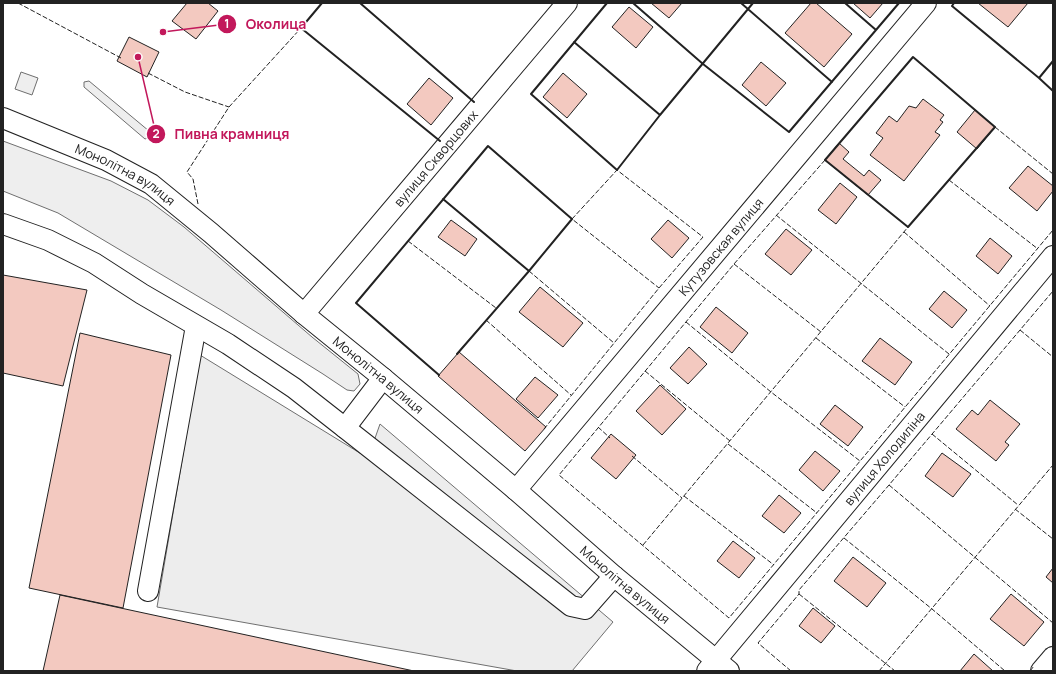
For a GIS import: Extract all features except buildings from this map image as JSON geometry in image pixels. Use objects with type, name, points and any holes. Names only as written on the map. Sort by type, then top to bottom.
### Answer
[{"type":"street","name":"вулиця Скворцових","points":[[304,314],[567,3]]},
{"type":"street","name":"Кутузовская вулиця","points":[[516,490],[926,3]]},
{"type":"street","name":"Монолітна вулиця","points":[[3,118],[106,160],[151,184],[211,233],[304,314],[384,378],[516,490],[717,667]]},
{"type":"street","points":[[3,224],[48,240],[94,263],[228,344],[294,388],[571,606],[585,609],[614,576]]},
{"type":"street","name":"вулиця Холодиліна","points":[[717,667],[1053,256]]},
{"type":"street","points":[[148,590],[196,326]]},
{"type":"street","points":[[345,428],[384,378]]},
{"type":"street","points":[[1042,671],[1053,657]]},
{"type":"shaded area","points":[[21,72],[38,78],[32,95],[15,89]]},
{"type":"shaded area","points":[[89,81],[149,131],[151,137],[145,139],[84,87],[84,82]]},
{"type":"shaded area","points":[[3,141],[111,181],[148,200],[184,227],[312,337],[358,374],[360,384],[354,391],[347,390],[221,310],[58,213],[3,191]]},
{"type":"shaded area","points":[[200,355],[368,458],[380,424],[613,622],[572,671],[517,671],[157,607]]},
{"type":"fence","points":[[18,3],[121,58]]},
{"type":"fence","points":[[198,204],[193,179],[187,172],[229,107],[301,28]]},
{"type":"fence","points":[[148,73],[185,92],[229,107]]},
{"type":"fence","points":[[995,127],[1053,174]]},
{"type":"fence","points":[[825,160],[734,264],[559,475],[729,618],[1053,230]]},
{"type":"fence","points":[[544,429],[659,288],[703,237],[617,170],[572,219],[659,288]]},
{"type":"fence","points":[[949,180],[1038,249]]},
{"type":"fence","points":[[776,215],[949,354]]},
{"type":"fence","points":[[643,545],[908,227]]},
{"type":"fence","points":[[904,232],[990,306]]},
{"type":"fence","points":[[408,241],[496,308]]},
{"type":"fence","points":[[734,264],[821,332]]},
{"type":"fence","points":[[529,271],[614,343]]},
{"type":"fence","points":[[791,671],[758,643],[799,594],[799,590],[1053,291]]},
{"type":"fence","points":[[486,320],[571,395]]},
{"type":"fence","points":[[686,322],[771,392],[860,461]]},
{"type":"fence","points":[[1020,330],[1053,357]]},
{"type":"fence","points":[[816,338],[905,407]]},
{"type":"fence","points":[[645,371],[730,441]]},
{"type":"fence","points":[[598,427],[610,438]]},
{"type":"fence","points":[[932,434],[1018,505]]},
{"type":"fence","points":[[728,444],[817,513]]},
{"type":"fence","points":[[632,456],[682,498]]},
{"type":"fence","points":[[879,671],[1053,465]]},
{"type":"fence","points":[[889,485],[1053,623]]},
{"type":"fence","points":[[684,496],[774,565]]},
{"type":"fence","points":[[1015,509],[1053,539]]},
{"type":"fence","points":[[844,538],[932,609],[1005,671]]},
{"type":"fence","points":[[799,594],[895,671]]},
{"type":"fence","points":[[1030,671],[1034,666]]},
{"type":"wall","points":[[322,3],[301,28],[440,141]]},
{"type":"wall","points":[[360,3],[474,102]]},
{"type":"wall","points":[[574,42],[660,115],[617,170],[531,94],[607,3]]},
{"type":"wall","points":[[633,3],[703,64],[789,132],[899,3]]},
{"type":"wall","points":[[741,3],[832,82]]},
{"type":"wall","points":[[660,115],[753,3]]},
{"type":"wall","points":[[845,3],[876,30]]},
{"type":"wall","points":[[954,3],[952,6],[1039,78],[1053,61]]},
{"type":"wall","points":[[913,57],[995,127],[908,227],[825,160],[913,57]]},
{"type":"wall","points":[[1039,78],[1053,91]]},
{"type":"wall","points":[[439,375],[356,303],[488,146],[572,219],[529,271]]},
{"type":"wall","points":[[443,199],[529,271],[457,354]]},
{"type":"place","name":"Околица","points":[[163,32]]},
{"type":"place","name":"Пивна крамниця","points":[[138,57]]}]
